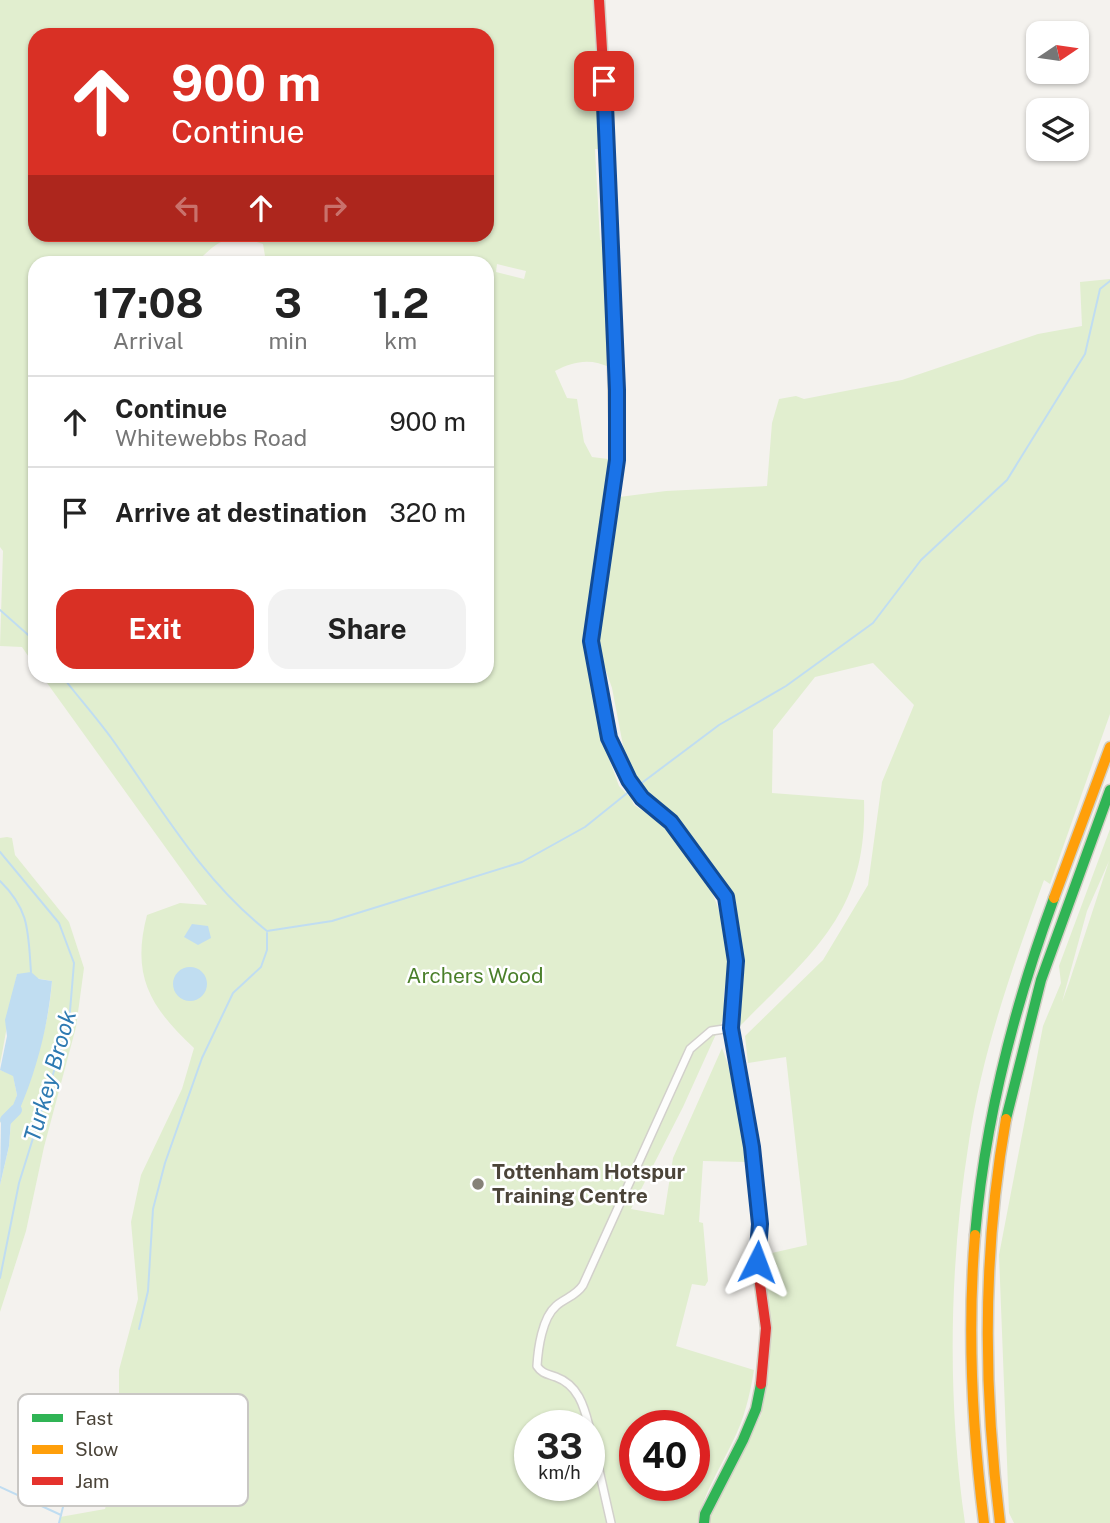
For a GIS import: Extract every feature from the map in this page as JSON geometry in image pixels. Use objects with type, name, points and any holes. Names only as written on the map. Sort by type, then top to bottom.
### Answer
[{"type":"main road","points":[[599,0],[617,401],[617,460],[591,641],[609,738],[629,780],[642,798],[671,822],[726,897],[736,961],[731,1028],[752,1147],[760,1224],[757,1262],[766,1328],[763,1371],[755,1409],[743,1440],[710,1502],[704,1523]]},
{"type":"main road","points":[[985,1523],[974,1426],[970,1345],[973,1263],[985,1155],[1000,1075],[1021,996],[1110,747]]},
{"type":"main road","points":[[1000,1523],[988,1424],[985,1343],[988,1262],[1000,1154],[1018,1060],[1036,995],[1110,790]]},
{"type":"street","points":[[583,1410],[578,1393],[566,1382],[542,1372],[537,1366],[545,1326],[552,1310],[577,1293],[583,1285],[690,1049],[711,1031],[731,1028]]},
{"type":"street","points":[[605,1497],[611,1523]]},
{"type":"green space","name":"Archers Wood","points":[[0,0],[593,0],[611,368],[583,362],[555,371],[567,398],[577,399],[584,442],[592,457],[616,460],[591,641],[609,738],[608,756],[619,786],[634,805],[672,835],[702,872],[721,916],[728,964],[724,994],[726,1012],[683,1107],[631,1209],[664,1215],[673,1158],[722,1048],[738,1092],[746,1162],[703,1161],[699,1222],[703,1223],[708,1281],[705,1286],[692,1284],[676,1346],[754,1370],[740,1425],[710,1488],[710,1410],[619,1410],[619,1501],[704,1501],[697,1523],[59,1523],[60,1517],[105,1509],[106,1506],[248,1506],[248,1394],[119,1394],[119,1370],[138,1299],[131,1222],[141,1175],[182,1089],[194,1048],[166,1019],[148,989],[141,956],[143,937],[147,915],[180,903],[207,905],[47,683],[494,683],[494,256],[265,256],[263,244],[256,242],[494,242],[494,28],[28,28],[28,242],[221,242],[203,256],[28,256],[28,656],[22,647],[0,646],[3,551],[0,547]],"holes":[[[595,149],[598,149],[603,240],[600,240]],[[497,264],[526,271],[524,279],[496,272]]]},
{"type":"green space","points":[[1110,279],[1110,714],[1050,884],[1044,880],[1021,944],[990,1042],[969,1141],[957,1236],[953,1332],[955,1428],[965,1523],[707,1523],[761,1415],[770,1359],[763,1255],[807,1245],[786,1057],[748,1063],[745,1036],[823,960],[868,885],[882,782],[914,705],[873,663],[815,677],[773,730],[772,793],[864,800],[863,839],[856,873],[845,902],[830,928],[790,976],[739,1027],[745,963],[735,905],[679,819],[648,795],[625,756],[612,688],[598,648],[619,497],[666,491],[767,486],[772,423],[779,399],[796,396],[804,399],[902,380],[1038,334],[1082,326],[1080,282]]},
{"type":"green space","points":[[1110,829],[1110,1523],[1014,1523],[1009,1513],[999,1255],[1043,1026],[1061,983],[1059,966]],"holes":[[[1109,861],[1062,1002],[1087,911]]]},
{"type":"green space","points":[[0,838],[12,838],[15,855],[69,922],[84,968],[76,1027],[44,1147],[26,1231],[0,1312],[0,1185],[9,1146],[11,1121],[0,1122],[0,1070],[13,1075],[17,1095],[13,1108],[40,1047],[52,981],[17,975],[0,1064]]},
{"type":"water","points":[[192,924],[208,926],[211,938],[198,945],[184,937]]},
{"type":"water","points":[[190,967],[202,972],[207,984],[202,996],[190,1001],[178,996],[173,984],[178,972]]},
{"type":"water","points":[[31,972],[39,979],[52,981],[41,1047],[19,1111],[12,1108],[17,1095],[13,1076],[0,1070],[7,1036],[5,1020],[17,974]]},
{"type":"water","points":[[1,1120],[11,1120],[9,1146],[0,1185]]},
{"type":"waterway","points":[[639,785],[719,725],[786,686],[873,623],[921,560],[1007,480],[1085,354],[1100,289],[1110,281]]},
{"type":"waterway","points":[[0,610],[28,635]]},
{"type":"waterway","points":[[68,683],[112,739],[202,865],[243,911],[267,931],[332,921],[522,862],[585,827],[631,790]]},
{"type":"waterway","name":"Turkey Brook","points":[[0,852],[59,923],[74,963],[69,1023],[19,1183],[0,1278]]},
{"type":"waterway","points":[[0,881],[17,902],[26,922],[31,972]]},
{"type":"waterway","points":[[139,1329],[148,1291],[153,1209],[165,1163],[202,1058],[233,993],[261,967],[267,950],[267,933]]},
{"type":"waterway","points":[[6,1120],[16,1110]]},
{"type":"waterway","points":[[0,1487],[18,1495]]},
{"type":"waterway","points":[[41,1506],[61,1515]]},
{"type":"waterway","points":[[59,1523],[63,1506]]},
{"type":"traffic: fast","points":[[615,441],[616,460],[591,641],[609,738],[629,780],[642,798],[671,822],[726,897],[736,961],[733,1011]]},
{"type":"traffic: fast","points":[[1006,1119],[1041,980],[1110,790]]},
{"type":"traffic: fast","points":[[975,1235],[986,1149],[1003,1064],[1026,980],[1054,898]]},
{"type":"traffic: fast","points":[[704,1523],[705,1514],[756,1409],[761,1384]]},
{"type":"traffic: slow","points":[[1054,898],[1110,747]]},
{"type":"traffic: slow","points":[[1000,1523],[990,1421],[988,1321],[993,1220],[1006,1119]]},
{"type":"traffic: slow","points":[[975,1235],[971,1307],[972,1379],[984,1523]]},
{"type":"traffic: jam","points":[[599,0],[607,132],[615,441]]},
{"type":"traffic: jam","points":[[733,1011],[732,1037],[746,1100],[760,1224],[757,1262],[766,1328],[761,1384]]},
{"type":"place","name":"Tottenham Hotspur Training Centre","points":[[478,1184]]},
{"type":"route","points":[[604,81],[617,390],[617,460],[593,610],[591,641],[594,667],[609,738],[629,780],[642,798],[671,822],[726,897],[736,961],[731,1028],[746,1100],[760,1224],[757,1262]]}]
